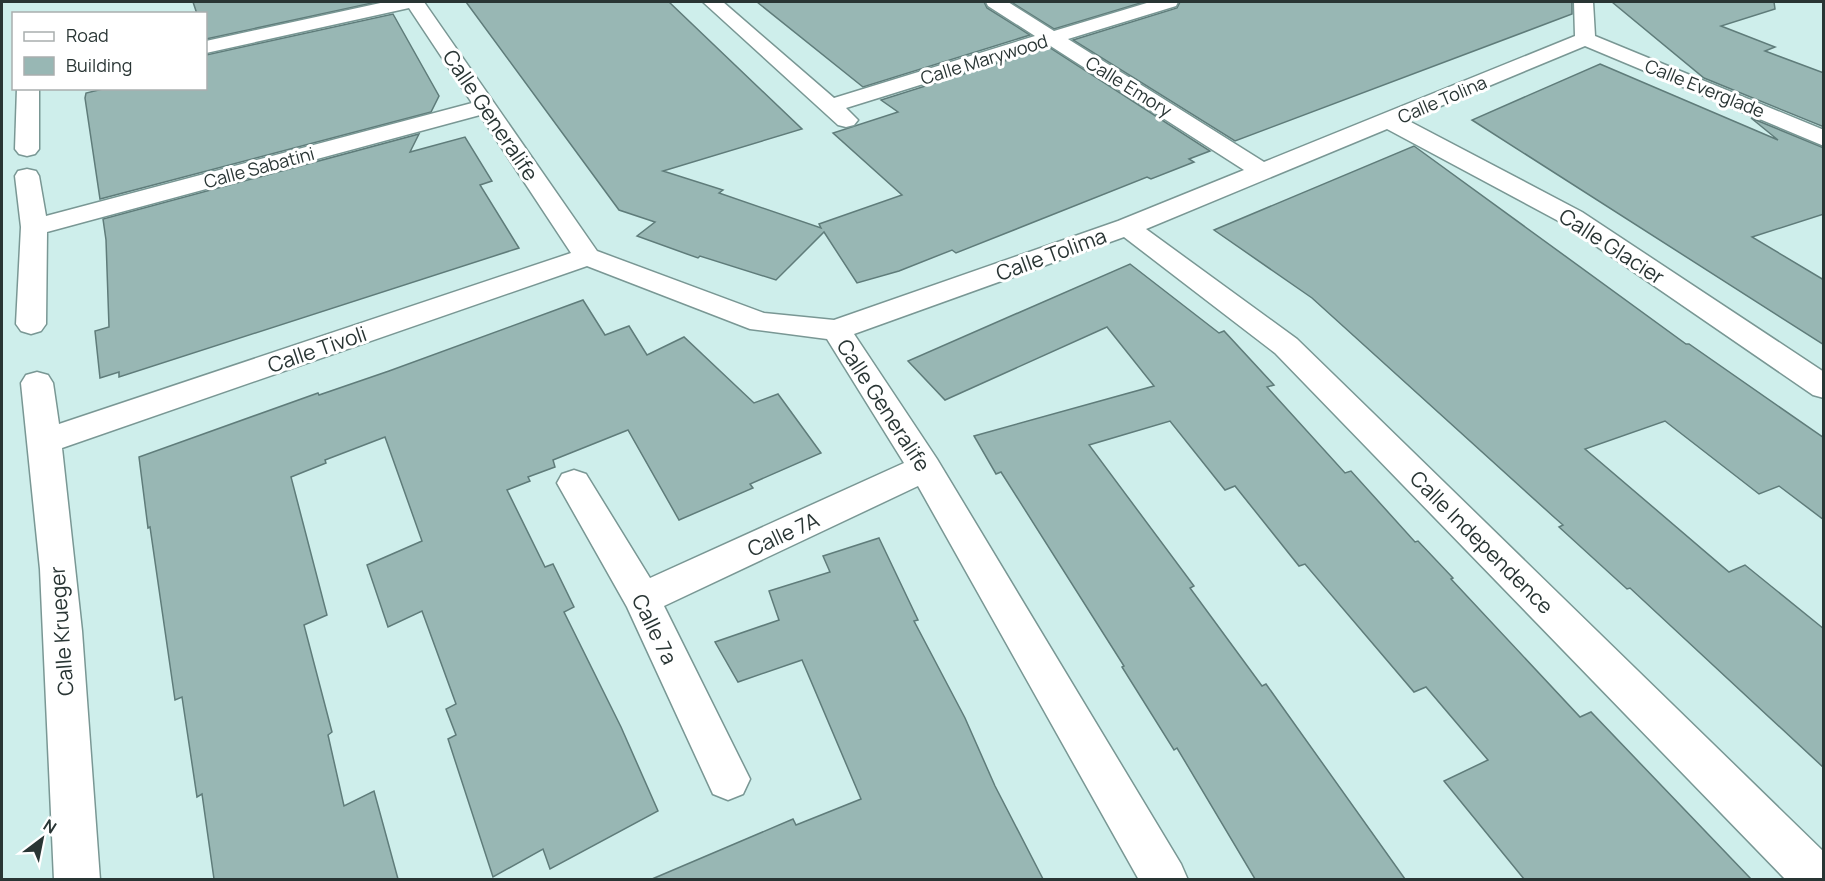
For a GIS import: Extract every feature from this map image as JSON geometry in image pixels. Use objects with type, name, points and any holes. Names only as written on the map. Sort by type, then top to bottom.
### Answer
[{"type":"street","points":[[207,47],[409,2]]},
{"type":"street","name":"Calle Generalife","points":[[415,2],[587,257],[760,322],[836,330],[925,468],[1165,879]]},
{"type":"street","points":[[712,2],[850,123]]},
{"type":"street","name":"Calle Emory","points":[[995,2],[1262,171]]},
{"type":"street","name":"Calle Marywood","points":[[830,106],[1169,2]]},
{"type":"street","points":[[1584,2],[1585,39]]},
{"type":"street","name":"Calle Tolina","points":[[1262,171],[1390,121],[1585,39]]},
{"type":"street","name":"Calle Everglade","points":[[1585,39],[1792,123],[1824,139]]},
{"type":"street","points":[[27,149],[28,90]]},
{"type":"street","name":"Calle Sabatini","points":[[34,227],[485,107]]},
{"type":"street","name":"Calle Glacier","points":[[1390,121],[1573,218],[1824,387]]},
{"type":"street","name":"Calle Tolima","points":[[836,330],[1127,227],[1262,171]]},
{"type":"street","points":[[27,176],[34,227],[31,324]]},
{"type":"street","name":"Calle Independence","points":[[1127,227],[1286,346],[1819,879]]},
{"type":"street","name":"Calle Tivoli","points":[[46,441],[587,257]]},
{"type":"street","name":"Calle Krueger","points":[[38,383],[46,441],[60,600],[77,879]]},
{"type":"street","name":"Calle 7A","points":[[642,599],[925,468]]},
{"type":"street","name":"Calle 7a","points":[[574,483],[642,599],[728,779]]},
{"type":"building","points":[[193,2],[377,2],[207,39],[207,12],[196,12]]},
{"type":"building","points":[[466,2],[669,2],[802,129],[663,171],[723,190],[719,193],[821,228],[819,224],[902,195],[833,133],[898,112],[881,100],[1049,47],[1210,151],[1189,159],[1194,162],[1151,179],[1147,177],[956,253],[952,250],[899,271],[857,283],[824,232],[776,280],[700,256],[698,258],[637,236],[655,222],[619,210]]},
{"type":"building","points":[[757,2],[984,2],[987,8],[1030,35],[863,87]]},
{"type":"building","points":[[1011,2],[1144,2],[1054,29]]},
{"type":"building","points":[[1180,2],[1572,2],[1572,14],[1235,141],[1073,40],[1177,8]]},
{"type":"building","points":[[1612,2],[1774,2],[1775,9],[1721,26],[1775,47],[1765,51],[1824,73],[1824,127],[1704,78]]},
{"type":"building","points":[[393,14],[439,96],[431,112],[100,199],[86,93],[99,90],[207,90],[207,55]]},
{"type":"building","points":[[1600,64],[1778,140],[1751,118],[1824,148],[1824,214],[1752,237],[1824,280],[1824,345],[1472,120]]},
{"type":"building","points":[[419,134],[410,152],[465,137],[492,181],[480,185],[519,248],[119,377],[119,372],[100,378],[95,331],[109,327],[106,240],[103,219]]},
{"type":"building","points":[[1414,146],[1686,344],[1824,438],[1824,520],[1779,486],[1759,494],[1665,421],[1585,449],[1729,572],[1745,565],[1824,629],[1824,768],[1630,588],[1627,589],[1559,527],[1563,525],[1312,298],[1214,230]]},
{"type":"building","points":[[1130,264],[1219,333],[1224,331],[1274,385],[1267,387],[1345,473],[1351,471],[1580,717],[1591,712],[1751,879],[1524,879],[1444,781],[1488,760],[1426,687],[1414,692],[1305,564],[1299,566],[1235,486],[1225,490],[1170,421],[1089,445],[1194,586],[1190,588],[1262,686],[1266,684],[1405,879],[1255,879],[1177,748],[1174,750],[1122,667],[1124,666],[1001,472],[996,474],[974,436],[1154,386],[1107,327],[945,400],[908,361]]},
{"type":"building","points":[[583,300],[605,335],[629,326],[647,355],[684,337],[754,403],[778,394],[821,453],[750,484],[753,488],[679,520],[628,430],[553,460],[555,467],[528,477],[530,481],[507,490],[545,567],[553,564],[574,607],[564,612],[621,727],[658,811],[550,869],[543,849],[493,877],[448,739],[456,735],[446,709],[456,704],[422,611],[388,627],[367,565],[422,541],[385,437],[325,460],[326,463],[291,477],[327,615],[304,625],[332,732],[328,735],[344,806],[374,791],[398,879],[214,879],[202,794],[197,797],[182,697],[175,700],[139,457],[318,393],[319,395],[389,371]]},
{"type":"building","points":[[879,538],[918,620],[914,621],[965,718],[995,786],[1043,879],[652,879],[793,819],[796,825],[861,799],[802,660],[738,682],[715,642],[779,620],[769,591],[830,572],[823,556]]}]
